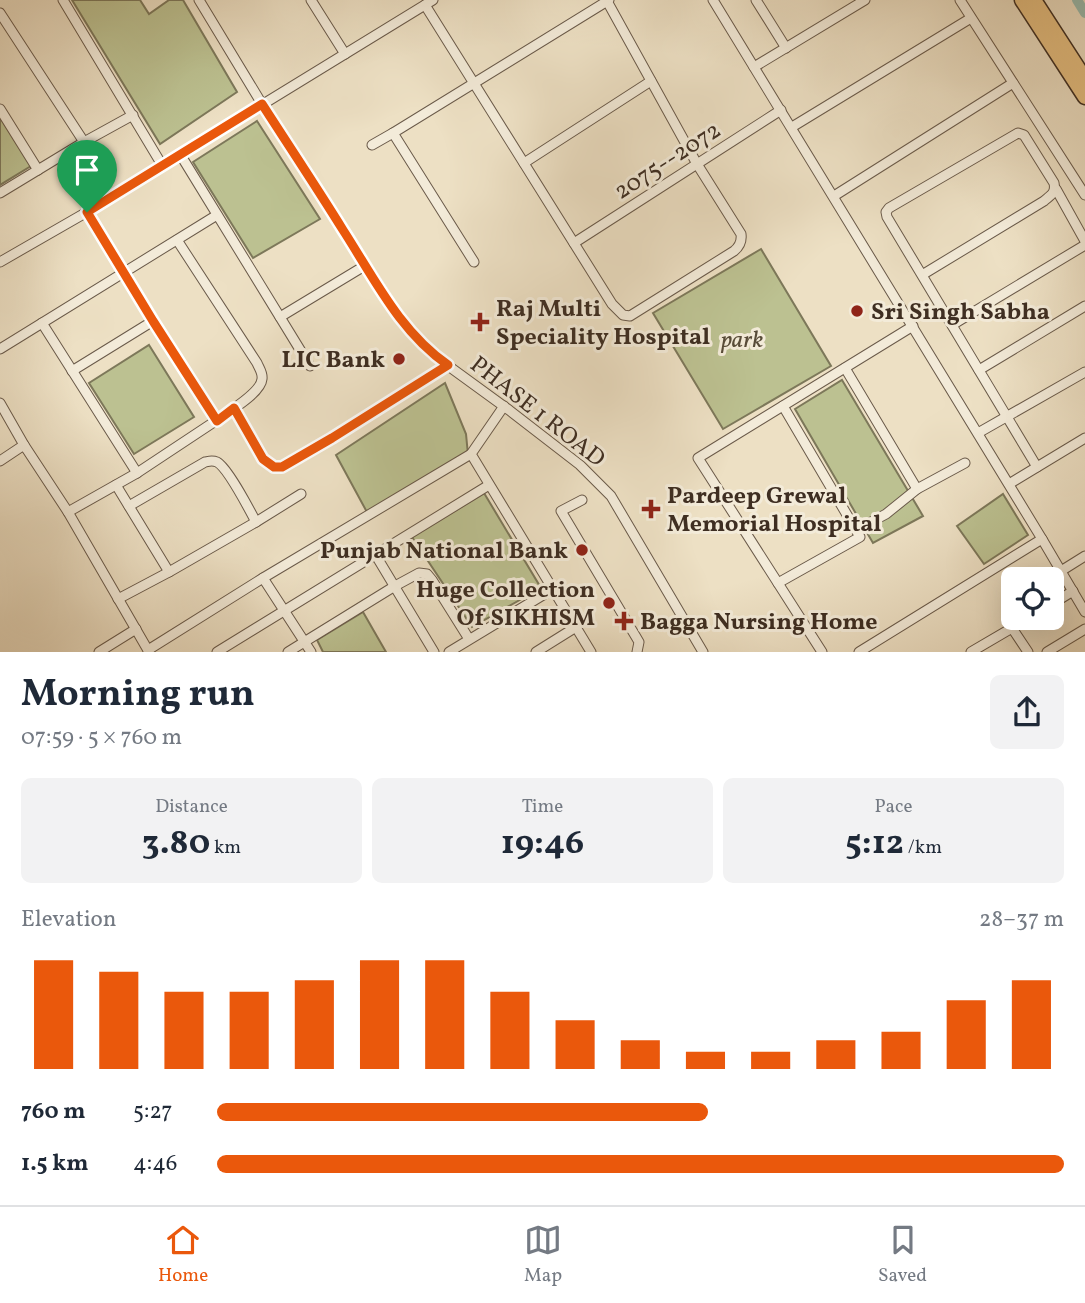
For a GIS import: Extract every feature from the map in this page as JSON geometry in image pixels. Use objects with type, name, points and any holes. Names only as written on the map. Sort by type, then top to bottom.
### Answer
[{"type":"highway","points":[[1022,0],[1085,97]]},
{"type":"highway","points":[[1034,0],[1085,79]]},
{"type":"street","points":[[64,0],[162,165]]},
{"type":"street","name":"PHASE 1 ROAD","points":[[199,0],[262,104],[403,323],[432,354],[580,466],[611,496],[703,652]]},
{"type":"street","points":[[311,0],[345,54]]},
{"type":"street","points":[[713,0],[1059,567]]},
{"type":"street","points":[[756,0],[786,48]]},
{"type":"street","points":[[754,67],[865,0]]},
{"type":"street","points":[[960,0],[1085,195]]},
{"type":"street","points":[[0,262],[87,212],[429,2],[474,82],[524,163],[612,304],[623,315],[630,316],[639,312],[734,251],[741,243],[741,234],[698,164],[608,1],[474,82],[393,133],[372,145]]},
{"type":"street","points":[[0,13],[84,142]]},
{"type":"street","points":[[792,127],[971,18]]},
{"type":"street","points":[[524,163],[651,81]]},
{"type":"street","points":[[834,196],[1013,83]]},
{"type":"street","points":[[0,109],[38,170]]},
{"type":"street","name":"2075--2072","points":[[575,243],[781,110]]},
{"type":"street","points":[[0,193],[133,115]]},
{"type":"street","points":[[393,133],[474,262]]},
{"type":"street","points":[[952,325],[1085,243],[1054,183],[1024,135],[1018,133],[886,212],[887,217],[1037,467]]},
{"type":"street","points":[[180,154],[310,366]]},
{"type":"street","points":[[922,275],[1044,201],[1056,189]]},
{"type":"street","points":[[87,212],[217,421]]},
{"type":"street","points":[[0,349],[217,215]]},
{"type":"street","points":[[68,512],[137,473],[217,421],[257,390],[262,381],[257,363],[177,240]]},
{"type":"street","points":[[280,317],[366,265]]},
{"type":"street","points":[[979,370],[1085,306]]},
{"type":"street","points":[[72,372],[153,321]]},
{"type":"street","points":[[42,323],[137,473]]},
{"type":"street","points":[[822,652],[698,458],[913,326]]},
{"type":"street","points":[[234,408],[263,459],[274,467],[282,467],[448,365]]},
{"type":"street","points":[[845,368],[917,489]]},
{"type":"street","points":[[978,433],[1085,372]]},
{"type":"street","points":[[0,403],[68,512],[149,651],[263,578],[471,454],[504,406]]},
{"type":"street","points":[[783,406],[858,533]]},
{"type":"street","points":[[1009,484],[1085,438]]},
{"type":"street","points":[[0,461],[24,445]]},
{"type":"street","points":[[471,454],[592,652]]},
{"type":"street","points":[[129,506],[205,461],[212,461],[225,470],[256,522]]},
{"type":"street","points":[[778,583],[858,533],[917,489],[965,463]]},
{"type":"street","points":[[116,485],[169,572]]},
{"type":"street","points":[[217,652],[489,485]]},
{"type":"street","points":[[118,599],[301,494]]},
{"type":"street","points":[[582,500],[561,511],[639,642],[637,652]]},
{"type":"street","points":[[859,652],[1042,539]]},
{"type":"street","points":[[375,554],[434,652]]},
{"type":"street","points":[[1064,569],[1085,556]]},
{"type":"street","points":[[288,652],[419,573],[427,574],[432,580],[469,639]]},
{"type":"street","points":[[1064,576],[1085,612]]},
{"type":"street","points":[[263,578],[311,652]]},
{"type":"street","points":[[449,652],[552,589]]},
{"type":"street","points":[[1064,597],[1073,591]]},
{"type":"street","points":[[536,652],[576,627]]},
{"type":"street","points":[[99,652],[136,629]]},
{"type":"street","points":[[1047,652],[1085,629]]},
{"type":"street","points":[[971,652],[1009,630]]},
{"type":"street","points":[[1013,630],[1028,652]]},
{"type":"green space","points":[[72,0],[140,0],[149,14],[169,0],[183,0],[237,92],[160,144]]},
{"type":"green space","points":[[0,115],[31,166],[0,185]]},
{"type":"green space","points":[[257,121],[320,219],[253,258],[193,162]]},
{"type":"green space","name":"park","points":[[761,249],[831,366],[723,429],[653,313]]},
{"type":"green space","points":[[149,345],[194,417],[134,454],[89,383]]},
{"type":"green space","name":"park","points":[[842,380],[923,516],[873,543],[795,409]]},
{"type":"green space","points":[[445,383],[466,434],[468,455],[368,514],[336,455]]},
{"type":"green space","points":[[484,493],[541,588],[472,627],[412,537]]},
{"type":"green space","points":[[1003,494],[1028,535],[984,564],[957,526]]},
{"type":"green space","points":[[363,612],[386,652],[323,652],[317,640]]},
{"type":"waterway","points":[[1077,0],[1085,13]]},
{"type":"place","name":"Sri Singh Sabha","points":[[857,311]]},
{"type":"place","name":"Raj Multi Speciality Hospital","points":[[480,322]]},
{"type":"place","name":"LIC Bank","points":[[399,359]]},
{"type":"place","name":"Pardeep Grewal Memorial Hospital","points":[[651,509]]},
{"type":"place","name":"Punjab National Bank","points":[[582,550]]},
{"type":"place","name":"Huge Collection Of SIKHISM","points":[[609,603]]},
{"type":"place","name":"Bagga Nursing Home","points":[[624,621]]},
{"type":"route","points":[[262,104],[393,309],[416,339],[448,365],[286,465],[271,466],[263,459],[234,408],[217,421],[87,212],[262,104]]}]
